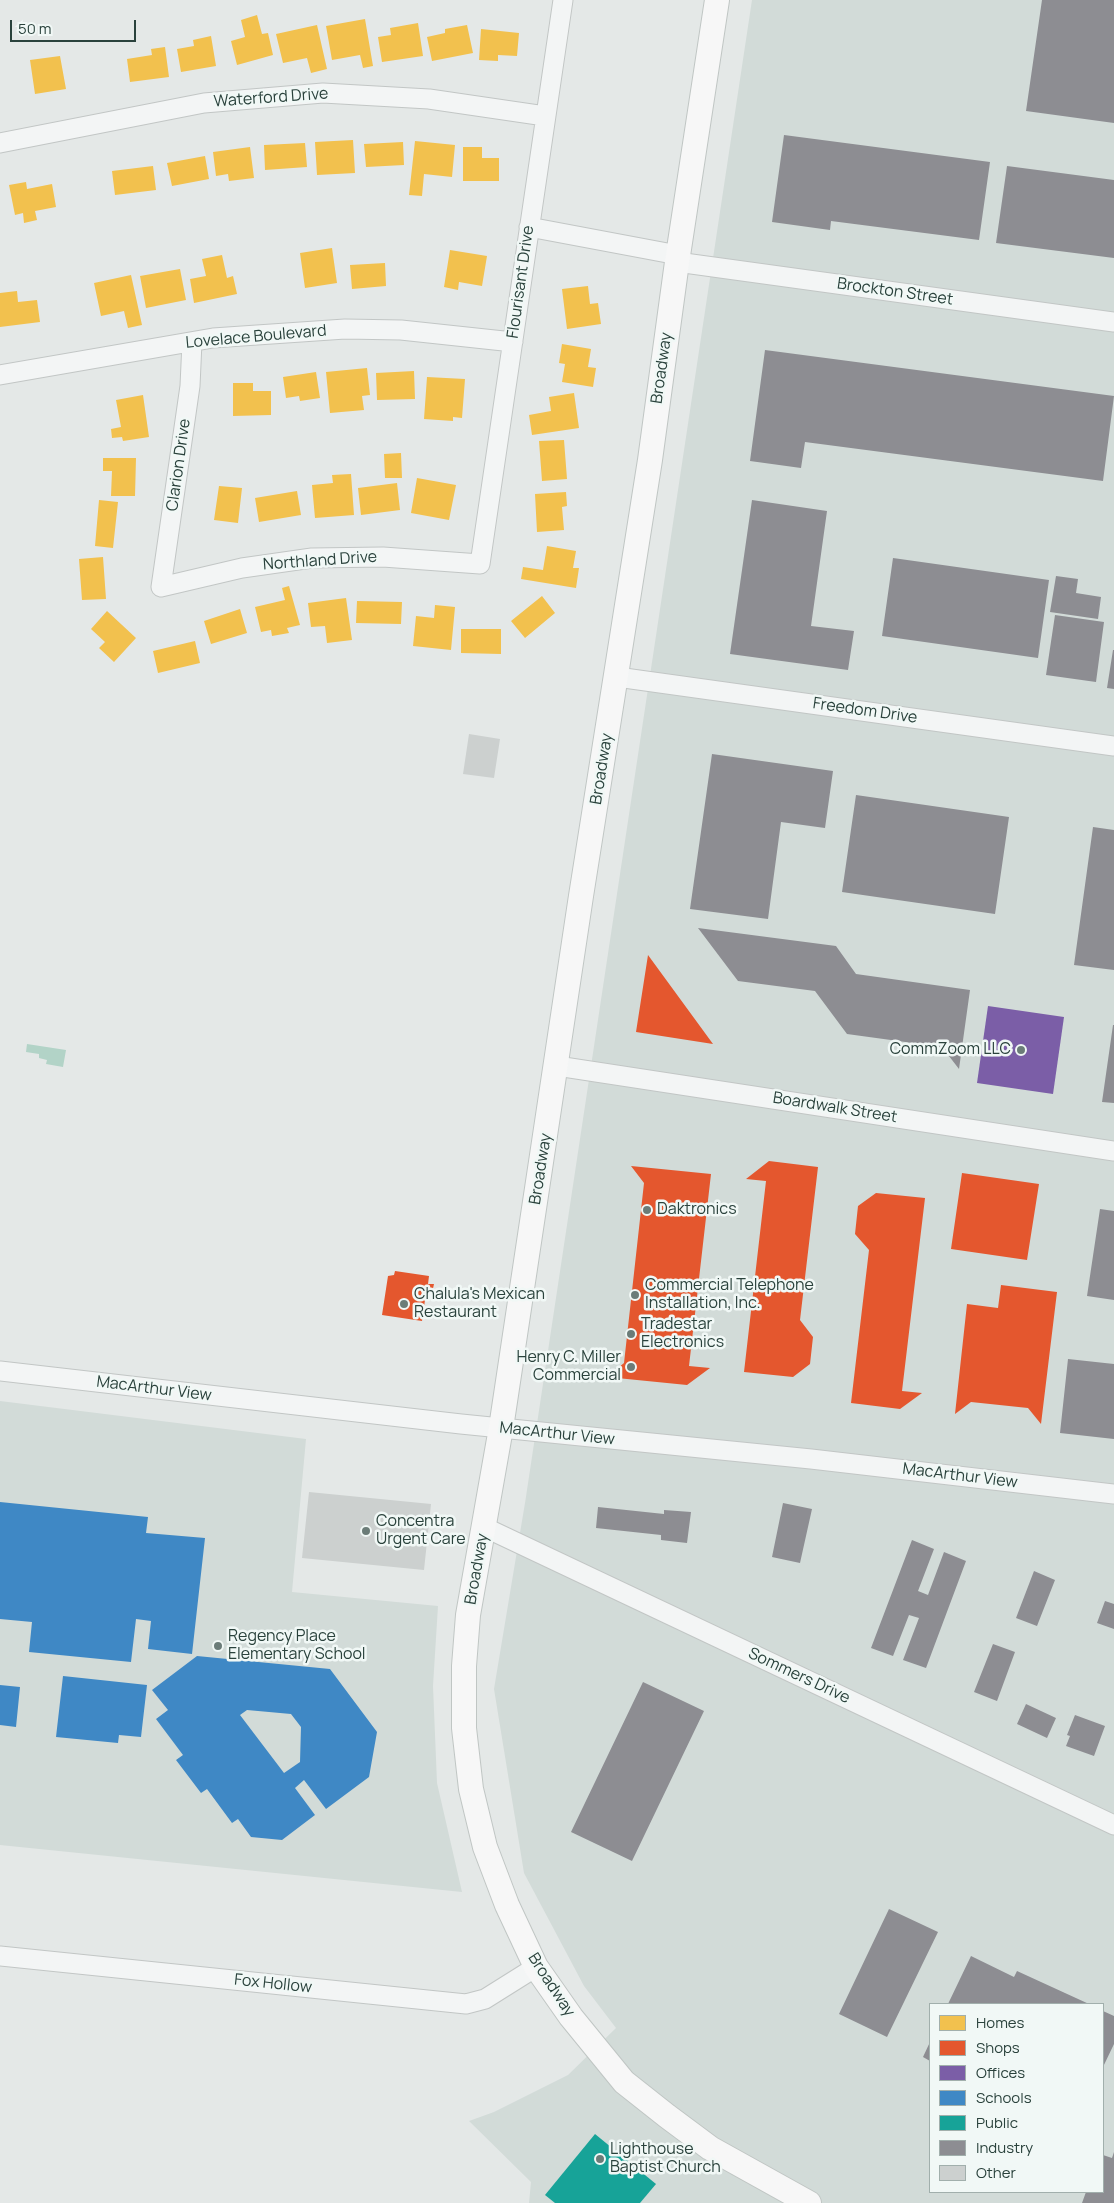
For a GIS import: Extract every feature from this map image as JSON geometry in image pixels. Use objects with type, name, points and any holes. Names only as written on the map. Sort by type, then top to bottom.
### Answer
[{"type":"main road","name":"Broadway","points":[[718,0],[677,258],[650,460],[581,896],[557,1066],[501,1428],[468,1615],[464,1666],[464,1728],[471,1789],[485,1847],[506,1905],[536,1966],[576,2024],[624,2082],[710,2148],[808,2203]]},
{"type":"street","name":"Flourisant Drive","points":[[480,564],[563,0]]},
{"type":"street","name":"Waterford Drive","points":[[0,143],[204,103],[323,93],[429,99],[545,116]]},
{"type":"street","name":"Brockton Street","points":[[529,227],[677,258],[1114,322]]},
{"type":"street","name":"Lovelace Boulevard","points":[[0,375],[213,338],[346,329],[401,330],[513,342]]},
{"type":"street","name":"Clarion Drive","points":[[161,587],[190,386],[192,342]]},
{"type":"street","name":"Northland Drive","points":[[161,587],[242,568],[312,558],[383,557],[480,564]]},
{"type":"street","name":"Freedom Drive","points":[[617,677],[1114,746]]},
{"type":"street","name":"Boardwalk Street","points":[[557,1066],[1114,1151]]},
{"type":"street","name":"MacArthur View","points":[[0,1371],[501,1428],[829,1461],[1114,1494]]},
{"type":"street","name":"Sommers Drive","points":[[484,1527],[1114,1825]]},
{"type":"street","name":"Fox Hollow","points":[[0,1956],[466,2004],[485,1999],[536,1966]]},
{"type":"shaded area","points":[[752,0],[1114,0],[1114,2203],[529,2203],[531,2182],[469,2121],[494,2112],[568,2075],[616,2028],[584,1986],[524,1873],[494,1689],[525,1503]]},
{"type":"shaded area","points":[[27,1044],[66,1050],[63,1067],[46,1064],[47,1060],[39,1058],[39,1054],[26,1052]]},
{"type":"shaded area","name":"Regency Place Elementary School","points":[[0,1401],[306,1439],[292,1592],[438,1606],[433,1686],[437,1783],[462,1892],[0,1845]]},
{"type":"building: Homes","points":[[257,15],[262,34],[268,33],[273,55],[237,65],[231,41],[245,37],[241,20]]},
{"type":"building: Homes","points":[[365,19],[373,66],[363,68],[360,55],[332,60],[326,26]]},
{"type":"building: Homes","points":[[418,23],[423,56],[382,62],[378,37],[391,35],[390,28]]},
{"type":"building: Homes","points":[[317,25],[327,69],[311,73],[307,58],[283,63],[276,34]]},
{"type":"building: Homes","points":[[467,25],[473,53],[432,61],[427,37],[445,33],[445,29]]},
{"type":"building: Homes","points":[[481,29],[519,33],[517,56],[498,55],[498,61],[479,60]]},
{"type":"building: Homes","points":[[211,36],[216,66],[181,72],[177,49],[194,46],[193,40]]},
{"type":"building: Homes","points":[[165,47],[169,77],[130,82],[127,59],[152,55],[151,49]]},
{"type":"building: Homes","points":[[60,56],[66,89],[35,94],[30,60]]},
{"type":"building: Homes","points":[[353,140],[355,173],[317,175],[315,142]]},
{"type":"building: Homes","points":[[415,141],[455,145],[452,177],[424,174],[422,196],[409,195]]},
{"type":"building: Homes","points":[[403,142],[404,165],[366,167],[364,144]]},
{"type":"building: Homes","points":[[305,143],[307,167],[265,170],[264,145]]},
{"type":"building: Homes","points":[[250,147],[254,178],[229,181],[228,174],[216,176],[213,152]]},
{"type":"building: Homes","points":[[463,147],[482,147],[482,158],[499,158],[499,181],[463,181]]},
{"type":"building: Homes","points":[[205,156],[209,179],[172,186],[167,163]]},
{"type":"building: Homes","points":[[153,166],[156,190],[115,195],[112,171]]},
{"type":"building: Homes","points":[[26,182],[27,189],[52,184],[56,207],[35,211],[37,220],[24,223],[23,213],[15,215],[9,185]]},
{"type":"building: Homes","points":[[332,248],[337,283],[305,288],[300,253]]},
{"type":"building: Homes","points":[[450,250],[487,256],[482,286],[459,282],[458,290],[444,287]]},
{"type":"building: Homes","points":[[222,255],[227,278],[233,276],[237,294],[194,303],[190,279],[206,276],[202,259]]},
{"type":"building: Homes","points":[[385,263],[386,286],[352,289],[350,265]]},
{"type":"building: Homes","points":[[180,269],[186,300],[146,308],[140,276]]},
{"type":"building: Homes","points":[[131,275],[142,325],[128,328],[124,311],[101,316],[94,283]]},
{"type":"building: Homes","points":[[588,286],[590,304],[598,303],[601,324],[567,329],[562,289]]},
{"type":"building: Homes","points":[[17,291],[18,302],[37,300],[40,322],[0,327],[0,293]]},
{"type":"building: Homes","points":[[562,344],[591,349],[588,367],[596,368],[593,387],[562,382],[565,364],[559,363]]},
{"type":"building: Homes","points":[[367,368],[370,395],[362,396],[364,410],[330,413],[326,372]]},
{"type":"building: Homes","points":[[414,371],[415,399],[377,400],[376,373]]},
{"type":"building: Homes","points":[[316,372],[320,398],[300,401],[299,396],[286,398],[283,377]]},
{"type":"building: Homes","points":[[427,377],[465,379],[462,418],[453,417],[453,421],[424,419]]},
{"type":"building: Homes","points":[[233,383],[253,383],[253,391],[271,391],[271,415],[233,416]]},
{"type":"building: Homes","points":[[574,393],[579,428],[532,435],[529,415],[551,411],[549,397]]},
{"type":"building: Homes","points":[[143,395],[149,437],[123,441],[122,437],[112,438],[111,429],[121,427],[116,400]]},
{"type":"building: Homes","points":[[564,440],[567,479],[542,481],[539,441]]},
{"type":"building: Homes","points":[[401,453],[402,478],[385,478],[384,454]]},
{"type":"building: Homes","points":[[103,458],[136,458],[135,496],[111,496],[112,471],[103,471]]},
{"type":"building: Homes","points":[[351,474],[354,515],[315,518],[312,485],[333,483],[332,475]]},
{"type":"building: Homes","points":[[417,478],[456,485],[449,520],[411,513]]},
{"type":"building: Homes","points":[[397,483],[400,510],[361,515],[358,488]]},
{"type":"building: Homes","points":[[219,486],[242,488],[238,523],[214,520]]},
{"type":"building: Homes","points":[[297,491],[301,515],[259,522],[255,498]]},
{"type":"building: Homes","points":[[566,492],[567,506],[562,507],[564,530],[537,532],[535,494]]},
{"type":"building: Homes","points":[[99,500],[118,502],[113,548],[95,546]]},
{"type":"building: Homes","points":[[547,546],[576,551],[573,568],[579,568],[576,588],[521,579],[523,567],[543,570]]},
{"type":"building: Homes","points":[[103,557],[106,599],[82,600],[79,559]]},
{"type":"building: Homes","points":[[289,586],[300,625],[287,628],[289,633],[272,636],[271,630],[261,632],[255,607],[285,600],[282,588]]},
{"type":"building: Homes","points":[[542,596],[555,613],[525,638],[511,621]]},
{"type":"building: Homes","points":[[346,598],[352,640],[327,643],[325,626],[311,627],[308,603]]},
{"type":"building: Homes","points":[[357,601],[402,602],[401,624],[356,623]]},
{"type":"building: Homes","points":[[435,605],[455,607],[451,650],[413,646],[416,616],[434,618]]},
{"type":"building: Homes","points":[[240,609],[247,633],[211,644],[204,621]]},
{"type":"building: Homes","points":[[107,611],[136,638],[114,662],[99,648],[105,642],[91,629]]},
{"type":"building: Homes","points":[[461,629],[501,629],[501,654],[461,653]]},
{"type":"building: Homes","points":[[195,641],[200,663],[158,673],[153,651]]},
{"type":"building: Shops","points":[[648,955],[713,1044],[636,1032]]},
{"type":"building: Shops","points":[[769,1161],[818,1167],[800,1320],[813,1337],[810,1364],[793,1377],[744,1372],[766,1181],[746,1179]]},
{"type":"building: Shops","points":[[631,1166],[711,1174],[689,1366],[710,1368],[687,1385],[607,1377],[624,1363],[644,1183]]},
{"type":"building: Shops","points":[[962,1173],[1039,1184],[1027,1260],[951,1249]]},
{"type":"building: Shops","points":[[876,1193],[925,1198],[902,1391],[922,1393],[900,1409],[851,1403],[869,1250],[855,1234],[858,1206]]},
{"type":"building: Shops","name":"Chalula's Mexican Restaurant","points":[[395,1271],[429,1276],[428,1284],[434,1284],[432,1293],[426,1293],[422,1321],[382,1315],[388,1276],[394,1275]]},
{"type":"building: Shops","points":[[1001,1285],[1057,1292],[1041,1424],[1028,1408],[971,1402],[955,1414],[967,1304],[998,1308]]},
{"type":"building: Offices","name":"CommZoom LLC","points":[[988,1006],[1064,1017],[1053,1094],[977,1083]]},
{"type":"building: Schools","points":[[0,1502],[148,1517],[146,1533],[205,1538],[192,1654],[148,1649],[151,1621],[136,1619],[131,1662],[29,1652],[32,1622],[0,1619]]},
{"type":"building: Schools","name":"Regency Place Elementary School","points":[[197,1656],[330,1669],[377,1732],[369,1777],[326,1809],[304,1780],[295,1788],[315,1815],[282,1840],[251,1837],[238,1819],[232,1823],[207,1789],[201,1793],[176,1760],[183,1755],[156,1719],[168,1710],[152,1690]],"holes":[[[247,1710],[291,1714],[301,1727],[300,1762],[284,1773],[240,1715]]]},
{"type":"building: Schools","points":[[63,1676],[147,1685],[141,1737],[119,1735],[118,1743],[56,1737]]},
{"type":"building: Schools","points":[[0,1685],[20,1687],[16,1727],[0,1725]]},
{"type":"building: Public","name":"Lighthouse Baptist Church","points":[[595,2134],[656,2184],[640,2203],[555,2203],[545,2195]]},
{"type":"building: Industry","points":[[1042,0],[1114,0],[1114,123],[1026,111]]},
{"type":"building: Industry","points":[[784,135],[990,162],[979,240],[831,221],[830,230],[772,222]]},
{"type":"building: Industry","points":[[1007,166],[1114,180],[1114,258],[996,243]]},
{"type":"building: Industry","points":[[765,350],[1114,396],[1103,481],[805,442],[801,468],[750,461]]},
{"type":"building: Industry","points":[[752,500],[827,511],[811,626],[854,631],[848,670],[730,654]]},
{"type":"building: Industry","points":[[893,558],[1049,580],[1038,658],[882,636]]},
{"type":"building: Industry","points":[[1056,576],[1078,579],[1076,593],[1101,597],[1098,619],[1050,612]]},
{"type":"building: Industry","points":[[1055,615],[1104,622],[1096,682],[1046,675]]},
{"type":"building: Industry","points":[[1114,650],[1114,689],[1107,688]]},
{"type":"building: Industry","points":[[712,754],[833,771],[825,828],[781,822],[768,919],[690,909]]},
{"type":"building: Industry","points":[[856,795],[1009,817],[995,914],[842,892]]},
{"type":"building: Industry","points":[[1093,827],[1114,830],[1114,970],[1074,965]]},
{"type":"building: Industry","points":[[698,928],[836,946],[856,974],[970,990],[959,1069],[942,1047],[847,1034],[815,991],[738,981]]},
{"type":"building: Industry","points":[[1114,1025],[1114,1103],[1102,1102]]},
{"type":"building: Industry","points":[[1100,1209],[1114,1211],[1114,1300],[1087,1296]]},
{"type":"building: Industry","points":[[1068,1359],[1114,1364],[1114,1439],[1060,1433]]},
{"type":"building: Industry","points":[[783,1503],[812,1509],[800,1563],[772,1557]]},
{"type":"building: Industry","points":[[598,1507],[664,1514],[664,1510],[691,1512],[687,1543],[661,1540],[661,1535],[596,1528]]},
{"type":"building: Industry","points":[[912,1540],[934,1549],[918,1591],[928,1595],[944,1552],[966,1561],[926,1668],[903,1660],[919,1618],[909,1615],[893,1656],[871,1648]]},
{"type":"building: Industry","points":[[1034,1571],[1055,1580],[1037,1626],[1016,1618]]},
{"type":"building: Industry","points":[[1105,1601],[1114,1604],[1114,1629],[1097,1623]]},
{"type":"building: Industry","points":[[993,1644],[1015,1652],[997,1701],[974,1692]]},
{"type":"building: Industry","points":[[643,1682],[704,1711],[632,1861],[571,1832]]},
{"type":"building: Industry","points":[[1026,1704],[1056,1718],[1047,1738],[1017,1724]]},
{"type":"building: Industry","points":[[1075,1715],[1105,1726],[1094,1756],[1066,1746],[1070,1736],[1067,1735]]},
{"type":"building: Industry","points":[[889,1909],[938,1932],[887,2037],[839,2014]]},
{"type":"building: Industry","points":[[971,1956],[1014,1977],[1017,1971],[1087,2003],[948,2003]]},
{"type":"building: Industry","points":[[1104,2011],[1114,2016],[1114,2044],[1104,2065]]},
{"type":"building: Industry","points":[[929,2044],[929,2060],[923,2057]]},
{"type":"building: Industry","points":[[1114,2152],[1114,2203],[1082,2203],[1086,2193],[1104,2193],[1104,2155],[1112,2158]]},
{"type":"building: Other","points":[[469,734],[500,739],[494,778],[463,774]]},
{"type":"building: Other","name":"Concentra Urgent Care","points":[[309,1492],[431,1504],[424,1570],[302,1558]]},
{"type":"place","name":"CommZoom LLC","points":[[1021,1050]]},
{"type":"place","name":"Daktronics","points":[[647,1210]]},
{"type":"place","name":"Commercial Telephone Installation, Inc.","points":[[635,1295]]},
{"type":"place","name":"Chalula's Mexican Restaurant","points":[[404,1304]]},
{"type":"place","name":"Tradestar Electronics","points":[[631,1334]]},
{"type":"place","name":"Henry C. Miller Commercial","points":[[631,1367]]},
{"type":"place","name":"Concentra Urgent Care","points":[[366,1531]]},
{"type":"place","name":"Regency Place Elementary School","points":[[218,1646]]},
{"type":"place","name":"Lighthouse Baptist Church","points":[[600,2159]]}]
